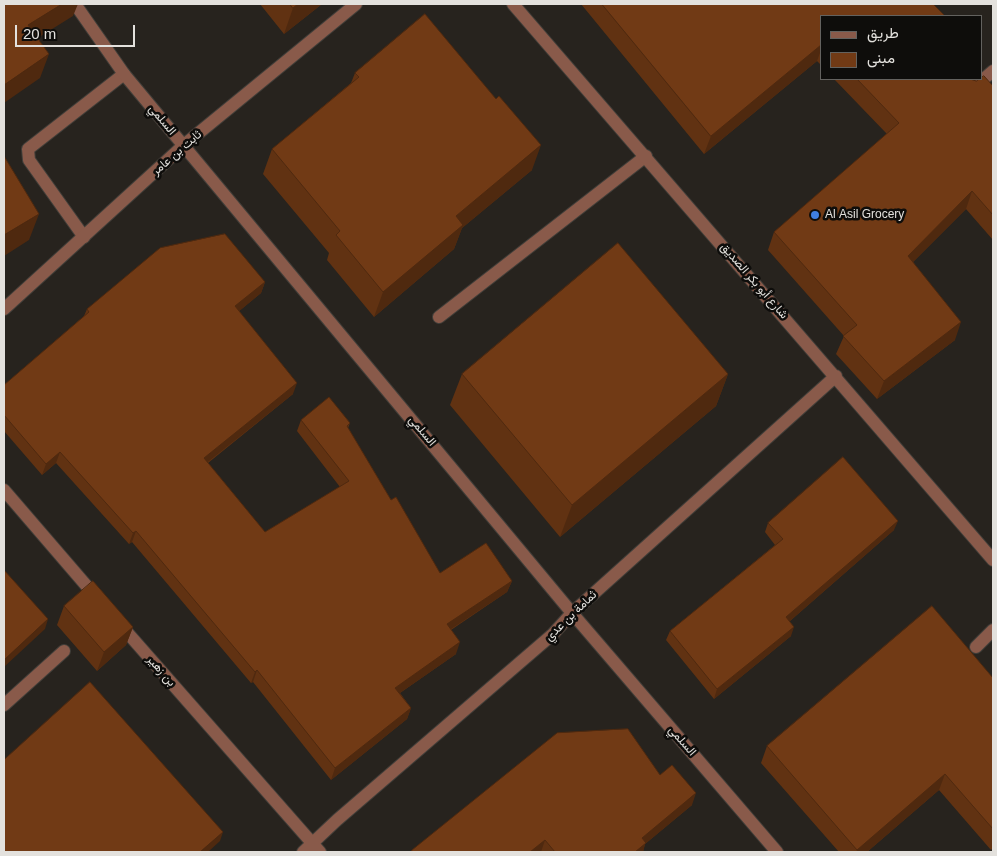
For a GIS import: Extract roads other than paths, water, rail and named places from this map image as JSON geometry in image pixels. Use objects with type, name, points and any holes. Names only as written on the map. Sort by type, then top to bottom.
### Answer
[{"type":"street","name":"السلمي","points":[[75,4],[124,74],[572,613],[777,852]]},
{"type":"street","name":"ثابت بن عامر","points":[[4,309],[184,145],[356,4]]},
{"type":"street","name":"شارع أبو بكر الصديق","points":[[512,4],[646,156],[993,560]]},
{"type":"street","points":[[969,91],[993,71]]},
{"type":"street","points":[[84,237],[29,160],[28,149],[124,74]]},
{"type":"street","points":[[439,317],[646,156]]},
{"type":"street","name":"ثمامة بن عدي","points":[[312,850],[836,376]]},
{"type":"street","name":"بن زهير","points":[[4,490],[312,850]]},
{"type":"street","points":[[976,647],[993,630]]},
{"type":"street","points":[[4,705],[64,651]]},
{"type":"place","name":"Al Asil Grocery","points":[[815,215]]}]
